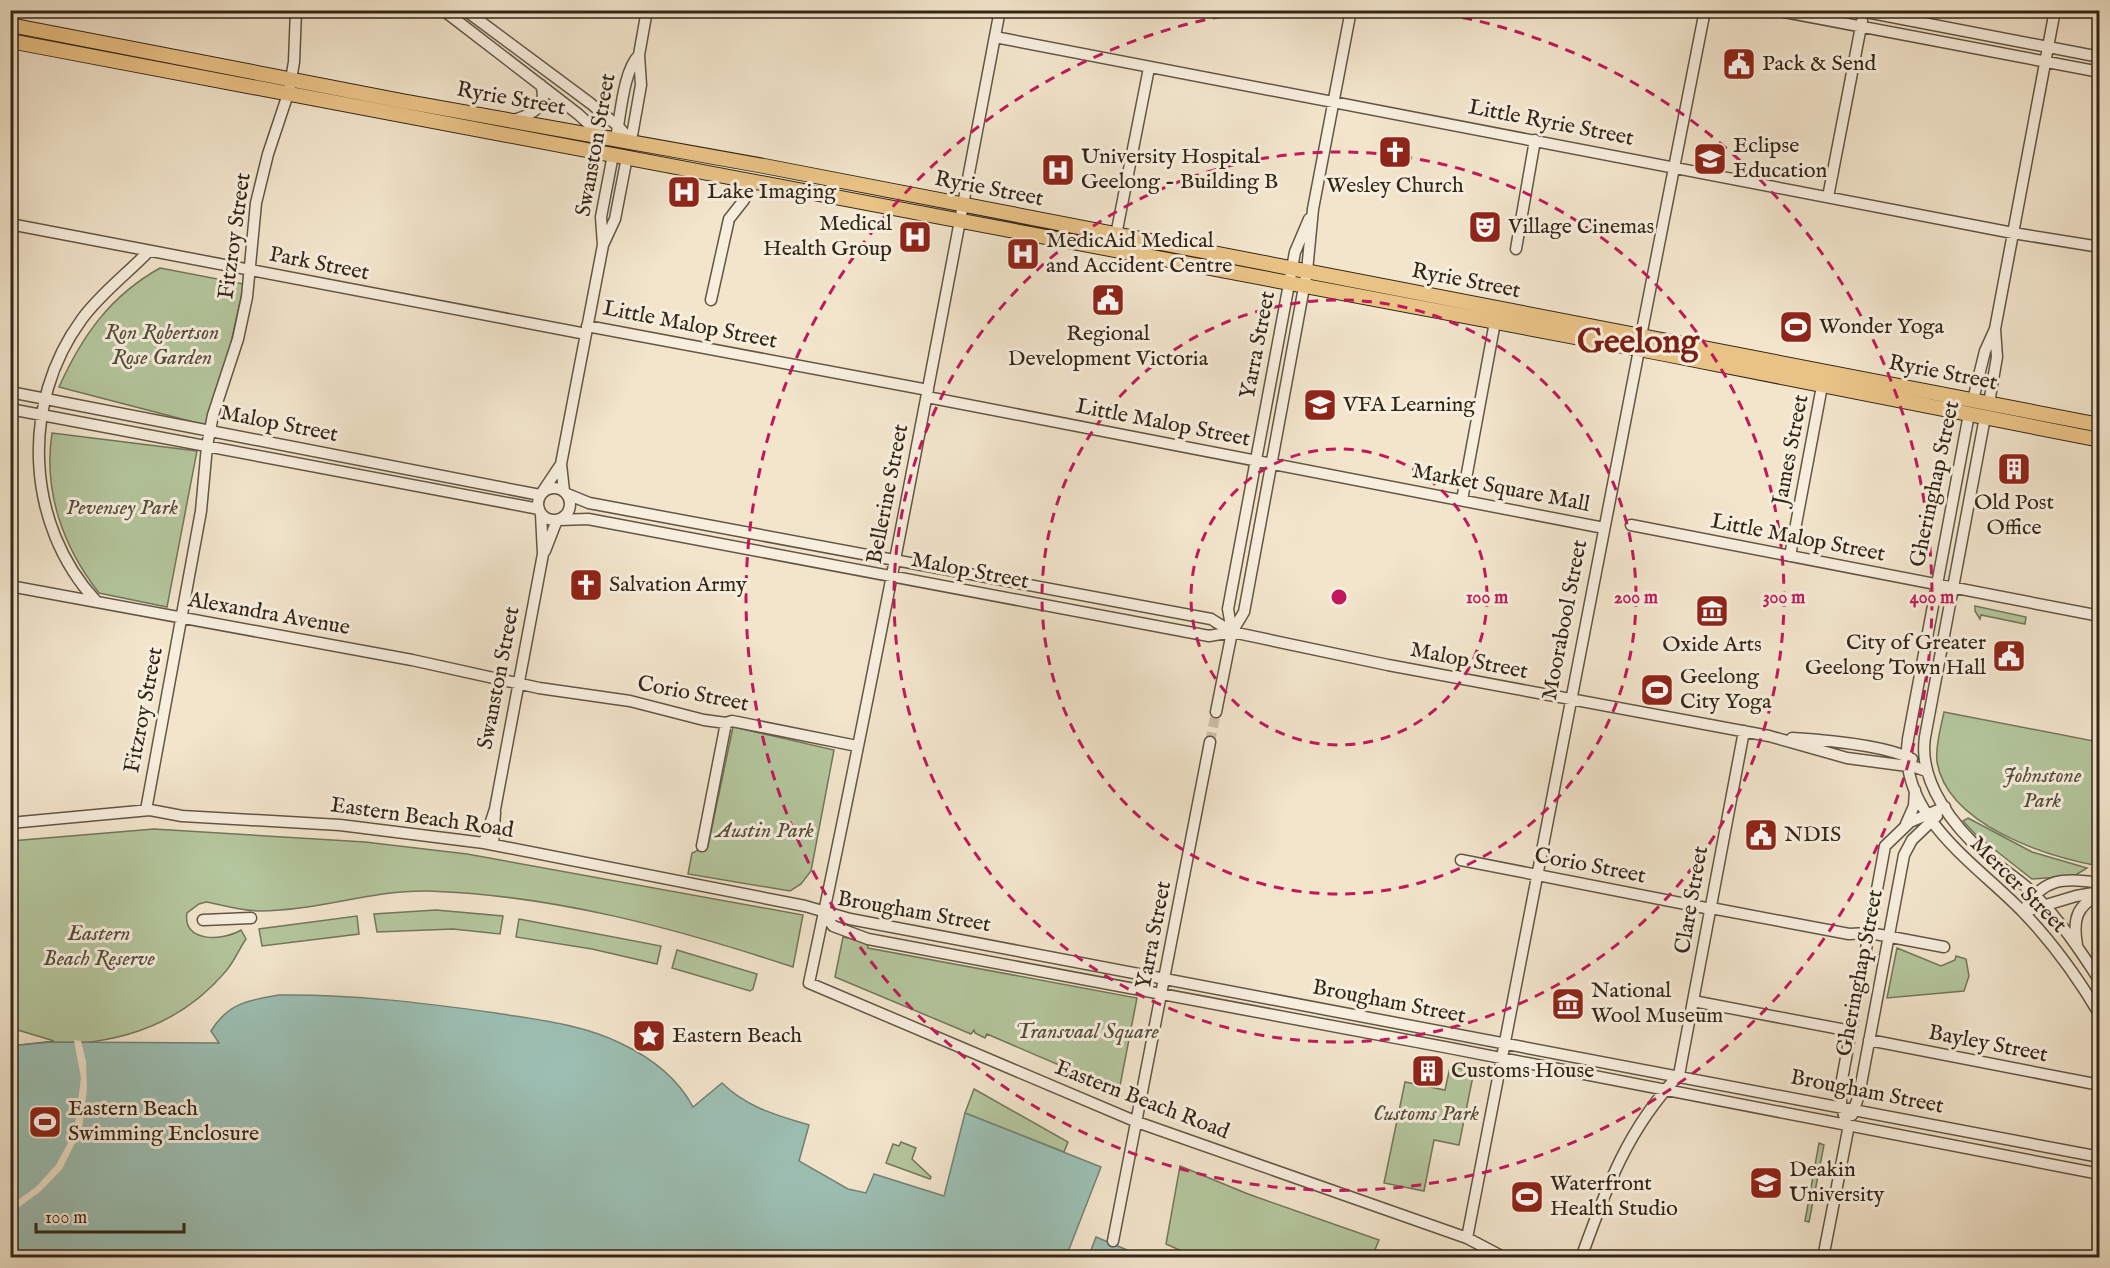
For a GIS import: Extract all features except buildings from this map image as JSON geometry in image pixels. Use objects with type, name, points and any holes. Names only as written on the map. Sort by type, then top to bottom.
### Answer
[{"type":"main road","name":"Ryrie Street","points":[[10,25],[613,155],[1822,386],[1971,407]]},
{"type":"main road","name":"Ryrie Street","points":[[10,40],[612,134],[631,141],[1641,336],[1971,407],[2100,425]]},
{"type":"main road","name":"Swanston Street","points":[[612,134],[613,155]]},
{"type":"main road","name":"Swanston Street","points":[[627,157],[631,141]]},
{"type":"main road","name":"Moorabool Street","points":[[1639,350],[1641,336]]},
{"type":"main road","name":"Ryrie Street","points":[[1987,410],[2100,440]]},
{"type":"street","points":[[443,10],[541,85],[612,134]]},
{"type":"street","points":[[465,10],[612,134]]},
{"type":"street","name":"Swanston Street","points":[[631,141],[641,85],[639,55],[647,10]]},
{"type":"street","name":"Bellerine Street","points":[[809,983],[857,746],[872,689],[1000,10]]},
{"type":"street","name":"Yarra Street","points":[[1216,712],[1232,632],[1244,612],[1307,271],[1312,209],[1351,10]]},
{"type":"street","name":"Moorabool Street","points":[[1641,336],[1705,10]]},
{"type":"street","points":[[1774,10],[2100,72]]},
{"type":"street","name":"Gheringhap Street","points":[[1930,817],[1915,790],[1907,761],[1921,670],[1971,407],[1985,351],[1995,329],[2055,10]]},
{"type":"street","points":[[1828,197],[1859,48],[1860,11],[2100,57]]},
{"type":"street","name":"Fitzroy Street","points":[[146,810],[202,504],[210,430],[236,347],[246,306],[253,219],[290,85],[297,14]]},
{"type":"street","name":"Little Ryrie Street","points":[[995,37],[2013,233],[2100,247]]},
{"type":"street","name":"Swanston Street","points":[[612,134],[634,60],[639,55]]},
{"type":"street","points":[[1116,235],[1149,68]]},
{"type":"street","points":[[513,120],[529,115],[538,108],[543,97],[541,85]]},
{"type":"street","points":[[1516,249],[1535,140]]},
{"type":"street","name":"Swanston Street","points":[[603,245],[601,217],[613,155]]},
{"type":"street","name":"Swanston Street","points":[[566,493],[561,464],[603,245],[615,219],[627,157]]},
{"type":"street","points":[[711,300],[729,219],[744,200],[747,181]]},
{"type":"street","name":"Yarra Street","points":[[1232,632],[1228,609],[1255,461],[1295,252],[1312,209]]},
{"type":"street","name":"Park Street","points":[[10,224],[249,270],[586,330]]},
{"type":"street","points":[[96,602],[68,564],[46,513],[38,458],[45,399],[56,363],[78,324],[101,296],[148,251]]},
{"type":"street","points":[[1462,500],[1495,322]]},
{"type":"street","name":"Gheringhap Street","points":[[1904,827],[1930,817],[1945,807],[1926,771],[1924,743],[1997,357],[1995,329]]},
{"type":"street","name":"Little Malop Street","points":[[586,330],[927,394],[1391,487]]},
{"type":"street","name":"Moorabool Street","points":[[1467,1238],[1639,350]]},
{"type":"street","name":"James Street","points":[[1790,556],[1822,386]]},
{"type":"street","name":"Malop Street","points":[[10,392],[541,494]]},
{"type":"street","name":"Malop Street","points":[[10,409],[540,512]]},
{"type":"street","name":"Swanston Street","points":[[541,494],[561,464]]},
{"type":"street","name":"Market Square Mall","points":[[1391,487],[1604,528]]},
{"type":"street","points":[[553,488],[566,493],[570,509],[558,520],[549,520],[540,512],[541,494],[553,488]]},
{"type":"street","name":"Malop Street","points":[[566,493],[589,503],[1211,620],[1232,632],[1571,700],[1769,736],[1836,742],[1907,761],[1926,771]]},
{"type":"street","name":"Swanston Street","points":[[540,512],[543,554]]},
{"type":"street","points":[[651,531],[655,515]]},
{"type":"street","name":"Malop Street","points":[[558,520],[588,519],[1209,636],[1232,632]]},
{"type":"street","name":"Swanston Street","points":[[489,844],[543,554],[558,520]]},
{"type":"street","name":"Little Malop Street","points":[[1630,525],[2100,616]]},
{"type":"street","points":[[746,549],[749,533]]},
{"type":"street","name":"Alexandra Avenue","points":[[11,588],[96,602],[520,683]]},
{"type":"street","points":[[1138,623],[1142,607]]},
{"type":"street","points":[[1921,670],[1938,672]]},
{"type":"street","name":"Corio Street","points":[[520,683],[584,696],[634,702],[857,746]]},
{"type":"street","points":[[702,846],[729,722]]},
{"type":"street","name":"Clare Street","points":[[1679,1075],[1744,731]]},
{"type":"street","name":"Yarra Street","points":[[1113,1241],[1210,742]]},
{"type":"street","name":"Gheringhap Street","points":[[1848,1124],[1842,1108],[1840,1088],[1885,846],[1904,827],[1914,806],[1915,790]]},
{"type":"street","name":"Mercer Street","points":[[1945,807],[1981,850],[2034,894],[2077,945],[2100,981]]},
{"type":"street","name":"Eastern Beach Road","points":[[10,823],[117,815],[146,810],[182,816],[340,825],[489,844],[805,906],[824,913]]},
{"type":"street","name":"Gheringhap Street","points":[[1823,1257],[1848,1124],[1854,1110],[1869,1040],[1906,851],[1930,817]]},
{"type":"street","name":"Mercer Street","points":[[1930,817],[1966,860],[2023,912],[2068,966],[2100,1016]]},
{"type":"street","name":"Corio Street","points":[[1461,860],[1849,934],[1870,933],[1944,947]]},
{"type":"street","points":[[2023,912],[2034,894],[2047,884],[2077,880],[2100,883]]},
{"type":"street","points":[[2023,912],[2100,894]]},
{"type":"street","points":[[2077,945],[2075,926],[2077,913],[2087,901],[2100,894]]},
{"type":"street","name":"Brougham Street","points":[[824,913],[2100,1157]]},
{"type":"street","name":"Brougham Street","points":[[824,913],[833,926],[866,939],[1663,1091],[1848,1124],[2100,1174]]},
{"type":"street","points":[[203,920],[251,918]]},
{"type":"street","points":[[956,956],[959,940]]},
{"type":"street","name":"Eastern Beach Road","points":[[809,983],[1137,1122],[1467,1238],[1505,1257]]},
{"type":"street","points":[[1694,1001],[1851,1031]]},
{"type":"street","name":"Bayley Street","points":[[1869,1040],[2100,1085]]},
{"type":"street","points":[[1581,1257],[1615,1165],[1663,1091],[1679,1075]]},
{"type":"green space","name":"Ron Robertson Rose Garden","points":[[160,268],[244,284],[226,365],[205,425],[59,387],[77,351],[99,319],[126,291]]},
{"type":"green space","name":"Pevensey Park","points":[[52,433],[197,451],[167,607],[99,593],[86,575],[66,537],[53,497],[50,476]]},
{"type":"green space","points":[[1975,606],[2026,617],[2025,624],[1981,615],[1980,619]]},
{"type":"green space","name":"Johnstone Park","points":[[1944,712],[2099,742],[2099,866],[2052,854],[2002,834],[1979,820],[1959,803],[1945,784],[1937,762]]},
{"type":"green space","name":"Austin Park","points":[[733,727],[834,750],[811,871],[801,884],[790,891],[688,874],[692,853],[708,846]]},
{"type":"green space","points":[[1968,818],[2032,852],[2087,868],[2074,876],[2032,879],[1976,835],[1963,821]]},
{"type":"green space","name":"Eastern Beach Reserve","points":[[154,829],[365,842],[467,854],[803,915],[793,967],[659,927],[521,899],[428,891],[386,894],[302,908],[260,911],[206,902],[187,913],[187,923],[191,930],[205,937],[215,937],[241,930],[246,939],[232,964],[195,1001],[142,1030],[80,1043],[82,1060],[11,1046],[54,1041],[11,1028],[11,841]]},
{"type":"green space","points":[[436,910],[503,916],[500,934],[453,929],[377,932],[374,914]]},
{"type":"green space","points":[[357,916],[359,934],[262,946],[259,929]]},
{"type":"green space","points":[[519,919],[661,946],[657,964],[592,949],[516,937]]},
{"type":"green space","name":"Transvaal Square","points":[[843,937],[867,942],[868,948],[1137,998],[1119,1091],[987,1034],[985,1038],[975,1033],[974,1030],[971,1034],[835,977]]},
{"type":"green space","points":[[1897,948],[1941,966],[1955,960],[1956,956],[1966,959],[1969,976],[1964,991],[1887,998]]},
{"type":"green space","points":[[677,950],[757,974],[753,989],[750,991],[672,968]]},
{"type":"green space","name":"Customs Park","points":[[1450,1067],[1474,1071],[1459,1145],[1434,1140],[1424,1191],[1384,1183],[1405,1082],[1445,1090]]},
{"type":"green space","points":[[974,1089],[1068,1142],[1064,1152],[965,1113]]},
{"type":"green space","points":[[901,1142],[916,1148],[912,1159],[931,1177],[930,1179],[886,1163],[893,1144],[899,1146]]},
{"type":"green space","points":[[1819,1143],[1824,1145],[1809,1222],[1805,1221]]},
{"type":"green space","points":[[1180,1166],[1248,1194],[1379,1240],[1372,1257],[1195,1257],[1166,1244]]},
{"type":"water","points":[[279,995],[334,996],[469,1009],[590,1031],[620,1043],[652,1061],[671,1077],[693,1107],[722,1083],[752,1105],[809,1125],[799,1161],[848,1189],[866,1193],[874,1174],[944,1196],[965,1113],[1101,1167],[1066,1257],[11,1257],[10,1046],[51,1042],[219,1043],[211,1031],[225,1014],[240,1004]]},
{"type":"water","points":[[1096,1237],[1144,1257],[1088,1258]]},
{"type":"pier","points":[[74,1040],[81,1041],[86,1061],[87,1089],[82,1129],[62,1169],[41,1191],[11,1213],[11,1205],[36,1187],[56,1165],[74,1132],[81,1078]]},
{"type":"tunnel","points":[[1210,742],[1216,712]]},
{"type":"place","name":"Pack & Send","points":[[1739,64]]},
{"type":"place","name":"Wesley Church","points":[[1395,152]]},
{"type":"place","name":"Eclipse Education","points":[[1710,159]]},
{"type":"place","name":"University Hospital Geelong - Building B","points":[[1058,170]]},
{"type":"place","name":"Lake Imaging","points":[[684,192]]},
{"type":"place","name":"Village Cinemas","points":[[1485,227]]},
{"type":"place","name":"Medical Health Group","points":[[915,237]]},
{"type":"place","name":"MedicAid Medical and Accident Centre","points":[[1023,254]]},
{"type":"place","name":"Regional Development Victoria","points":[[1108,300]]},
{"type":"place","name":"Wonder Yoga","points":[[1796,327]]},
{"type":"place","name":"VFA Learning","points":[[1320,405]]},
{"type":"place","name":"Old Post Office","points":[[2014,469]]},
{"type":"place","name":"Salvation Army","points":[[586,585]]},
{"type":"place","name":"Oxide Arts","points":[[1712,611]]},
{"type":"place","name":"City of Greater Geelong Town Hall","points":[[2009,656]]},
{"type":"place","name":"Geelong City Yoga","points":[[1657,690]]},
{"type":"place","name":"NDIS","points":[[1761,835]]},
{"type":"place","name":"National Wool Museum","points":[[1568,1004]]},
{"type":"place","name":"Eastern Beach","points":[[649,1036]]},
{"type":"place","name":"Customs House","points":[[1428,1071]]},
{"type":"place","name":"Eastern Beach Swimming Enclosure","points":[[45,1122]]},
{"type":"place","name":"Deakin University","points":[[1766,1183]]},
{"type":"place","name":"Waterfront Health Studio","points":[[1527,1197]]},
{"type":"district","name":"Geelong","points":[[1638,342]]}]
